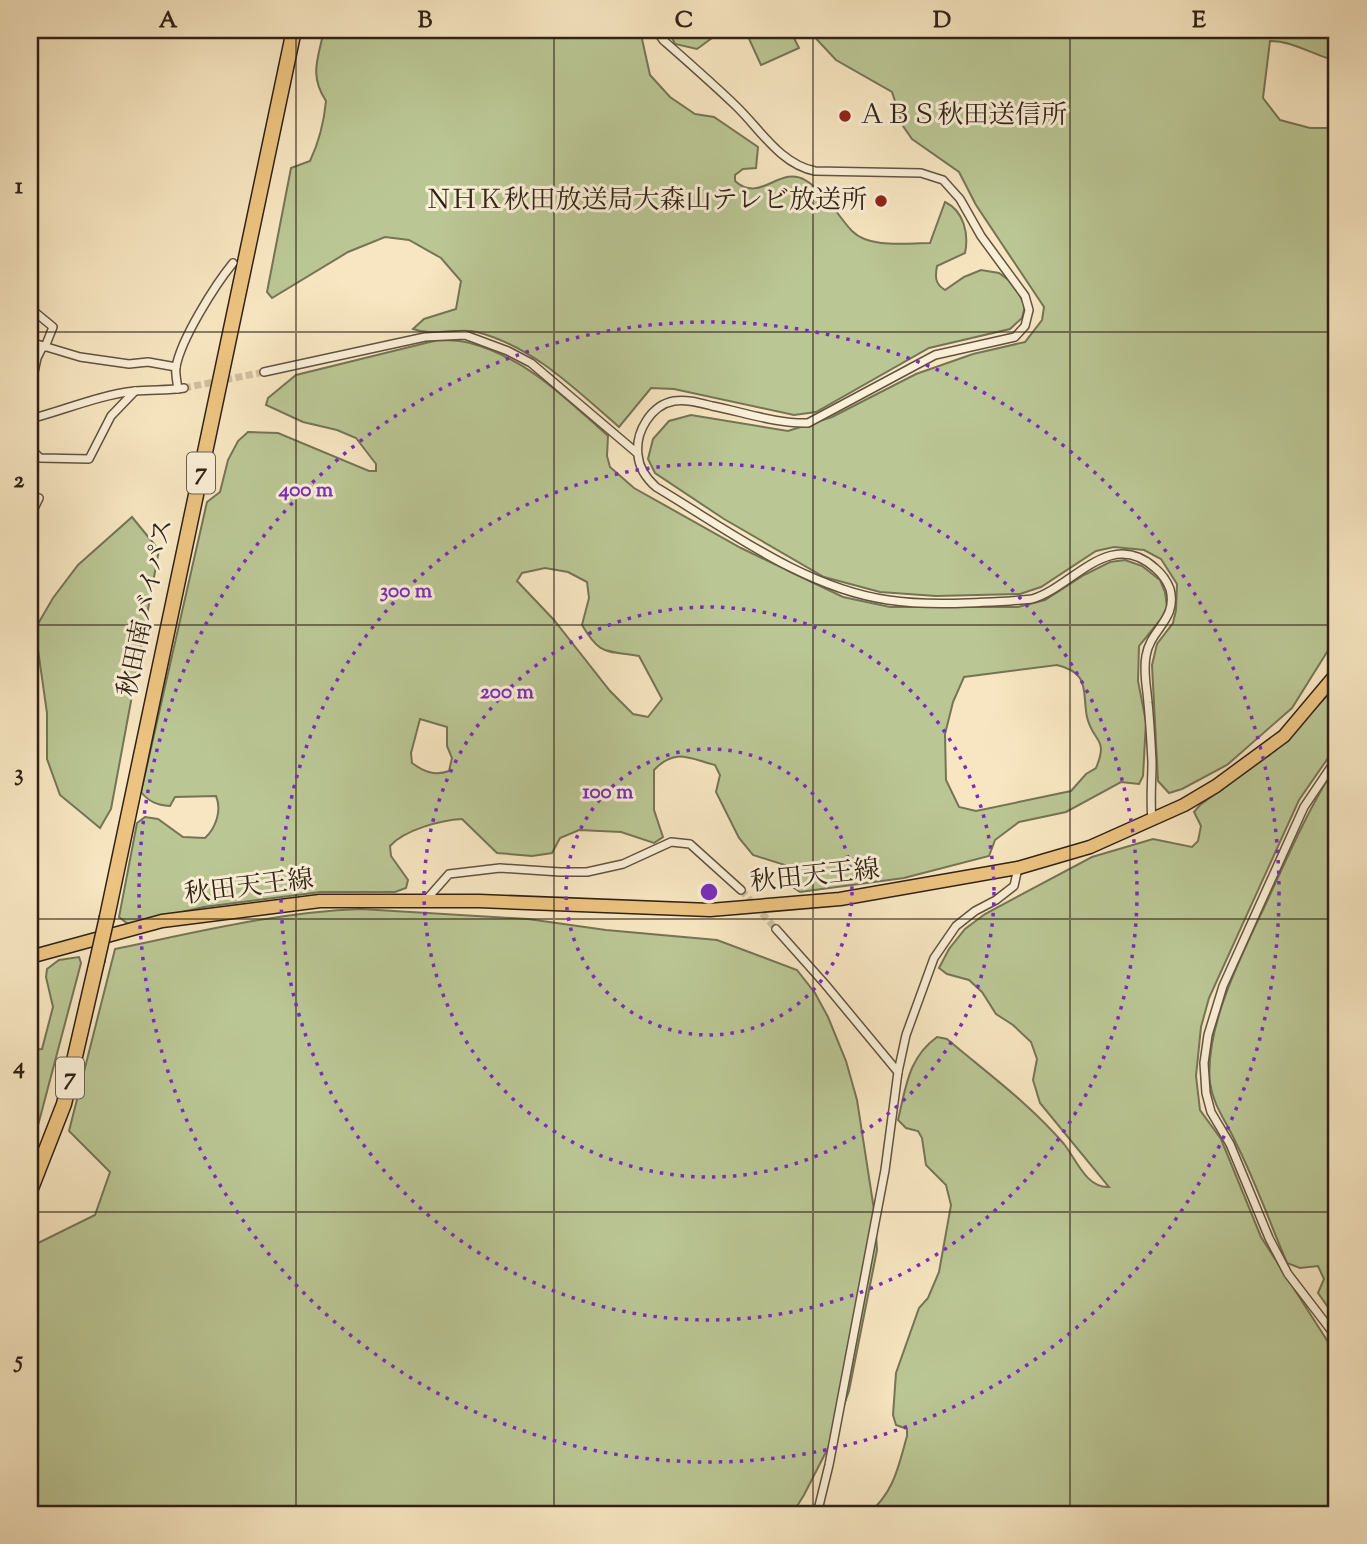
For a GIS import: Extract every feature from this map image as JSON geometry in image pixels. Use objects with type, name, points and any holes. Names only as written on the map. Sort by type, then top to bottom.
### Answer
[{"type":"highway","name":"秋田南バイパス","points":[[30,1191],[64,1104],[97,961],[294,30]]},
{"type":"main road","name":"秋田天王線","points":[[31,955],[162,922],[320,901],[426,900],[710,910],[840,900],[1018,868],[1090,847],[1184,805],[1216,786],[1284,736],[1337,673]]},
{"type":"street","points":[[656,30],[663,40],[738,107],[766,138],[800,167],[815,171],[921,173],[943,180],[960,199],[981,236],[1026,296],[1029,318],[1015,337],[935,355],[808,423],[687,401],[668,403],[647,419],[641,432],[637,453],[641,468],[656,487],[790,567],[837,587],[888,600],[940,603],[1032,598],[1104,557],[1130,556],[1147,561],[1160,573],[1169,587],[1172,605],[1146,655],[1145,678],[1152,762],[1152,820]]},
{"type":"street","points":[[30,419],[71,409],[100,398],[135,391],[181,388],[176,367],[190,331],[233,263]]},
{"type":"street","points":[[30,308],[53,327],[37,358],[33,377],[30,377]]},
{"type":"street","points":[[264,372],[425,337],[465,335],[531,363],[637,453]]},
{"type":"street","points":[[30,342],[80,357],[176,367]]},
{"type":"street","points":[[30,448],[40,458],[89,459],[111,415],[135,391]]},
{"type":"street","points":[[30,517],[40,498]]},
{"type":"street","points":[[1337,758],[1304,807],[1223,986],[1208,1035],[1204,1063],[1206,1093],[1211,1112],[1230,1144],[1269,1238],[1289,1274],[1337,1338]]},
{"type":"street","points":[[426,900],[449,874],[500,868],[587,872],[623,864],[671,842],[690,844],[741,890]]},
{"type":"street","points":[[817,1514],[830,1465],[885,1170],[898,1072],[906,1035],[934,958],[957,926],[1014,886],[1018,868]]},
{"type":"street","points":[[776,929],[898,1072]]},
{"type":"green space","points":[[324,30],[640,30],[650,75],[670,97],[695,114],[714,117],[758,147],[756,168],[743,169],[735,175],[735,181],[744,187],[753,188],[787,177],[805,180],[825,197],[852,231],[860,237],[879,243],[930,243],[945,202],[961,217],[966,246],[965,253],[937,266],[936,277],[939,285],[945,290],[964,277],[981,270],[999,273],[1014,284],[1025,306],[1022,318],[1010,329],[929,348],[816,412],[794,415],[674,389],[651,388],[619,427],[553,371],[517,348],[477,332],[429,332],[413,329],[424,319],[456,309],[461,281],[441,258],[409,240],[385,237],[348,252],[272,298],[267,292],[291,168],[310,161],[324,117],[326,101],[318,83],[316,67]]},
{"type":"green space","points":[[668,30],[723,30],[697,49],[675,44]]},
{"type":"green space","points":[[745,30],[790,30],[799,48],[761,65]]},
{"type":"green space","points":[[808,30],[1337,30],[1337,61],[1287,43],[1270,41],[1263,98],[1280,120],[1310,128],[1337,128],[1337,636],[1292,708],[1227,765],[1182,789],[1169,793],[1158,781],[1152,665],[1157,644],[1173,623],[1177,584],[1161,559],[1144,550],[1114,547],[1096,551],[1041,587],[1020,594],[936,596],[880,592],[824,577],[724,519],[655,473],[648,459],[653,439],[669,421],[691,415],[788,431],[832,417],[916,374],[973,354],[1025,342],[1042,320],[1044,307],[976,205],[959,172],[912,139],[903,126],[892,92],[836,60]]},
{"type":"green space","points":[[438,340],[466,342],[491,350],[545,381],[608,436],[607,456],[610,467],[634,488],[741,548],[843,597],[890,607],[1018,607],[1045,600],[1110,562],[1125,560],[1142,566],[1160,580],[1167,607],[1161,619],[1139,646],[1138,681],[1146,722],[1143,776],[1139,784],[1121,782],[1066,812],[1019,822],[995,840],[989,856],[904,878],[800,892],[794,888],[791,873],[785,865],[753,855],[739,838],[716,792],[720,775],[715,765],[675,757],[654,770],[654,810],[663,837],[654,843],[621,832],[579,830],[560,838],[552,853],[532,856],[497,853],[462,819],[453,820],[413,831],[390,846],[391,856],[408,880],[406,888],[395,892],[321,892],[204,907],[128,924],[119,917],[137,823],[145,817],[158,819],[183,837],[205,838],[217,818],[216,796],[175,797],[170,806],[154,802],[141,792],[207,502],[220,492],[228,460],[238,441],[248,432],[278,433],[369,471],[376,471],[376,464],[356,438],[337,430],[303,422],[266,405],[268,398],[296,375]],"holes":[[[545,568],[568,572],[587,582],[589,598],[582,625],[594,642],[611,652],[639,656],[662,699],[648,717],[633,714],[610,691],[554,620],[517,581],[522,573]],[[1057,665],[1075,673],[1083,685],[1087,717],[1100,745],[1100,758],[1096,768],[1086,774],[1071,791],[976,811],[959,807],[946,780],[945,734],[953,702],[964,677]],[[420,719],[447,727],[447,746],[452,758],[449,771],[434,773],[421,769],[412,763],[411,753]]]},
{"type":"green space","points":[[132,517],[159,550],[111,809],[100,828],[60,795],[47,759],[47,713],[35,629],[53,598],[78,565]]},
{"type":"green space","points":[[1337,685],[1337,745],[1299,800],[1209,998],[1201,1027],[1196,1076],[1200,1110],[1221,1139],[1261,1237],[1337,1356],[1337,1514],[868,1514],[889,1488],[898,1469],[907,1436],[907,1429],[896,1425],[893,1415],[896,1373],[919,1308],[928,1298],[939,1272],[951,1205],[946,1185],[926,1165],[922,1138],[918,1131],[906,1128],[898,1120],[906,1085],[920,1054],[937,1037],[947,1039],[1037,1116],[1064,1144],[1088,1178],[1101,1186],[1109,1187],[1040,1103],[1033,1080],[1037,1059],[1031,1042],[996,1014],[982,992],[969,980],[947,974],[939,968],[949,949],[965,929],[985,914],[1092,857],[1153,839],[1192,847],[1198,841],[1201,826],[1194,812],[1200,805],[1276,750]]},
{"type":"green space","points":[[1337,764],[1337,1320],[1318,1293],[1324,1279],[1318,1266],[1300,1268],[1287,1263],[1249,1171],[1214,1099],[1210,1083],[1210,1060],[1220,1012],[1238,963],[1301,829]]},
{"type":"green space","points":[[361,909],[528,919],[606,930],[717,940],[797,970],[815,993],[846,1061],[857,1100],[875,1216],[877,1250],[849,1391],[830,1444],[792,1514],[30,1514],[30,1250],[32,1246],[95,1215],[110,1172],[69,1131],[115,949],[268,918]]},
{"type":"green space","points":[[79,957],[81,963],[36,1133],[30,1145],[30,1050],[42,1049],[53,1007],[46,977],[47,969],[59,960]]},
{"type":"tunnel","points":[[184,388],[264,372]]},
{"type":"tunnel","points":[[741,890],[776,929]]},
{"type":"place","name":"ＡＢＳ秋田送信所","points":[[845,116]]},
{"type":"place","name":"ＮＨＫ秋田放送局大森山テレビ放送所","points":[[881,201]]}]
